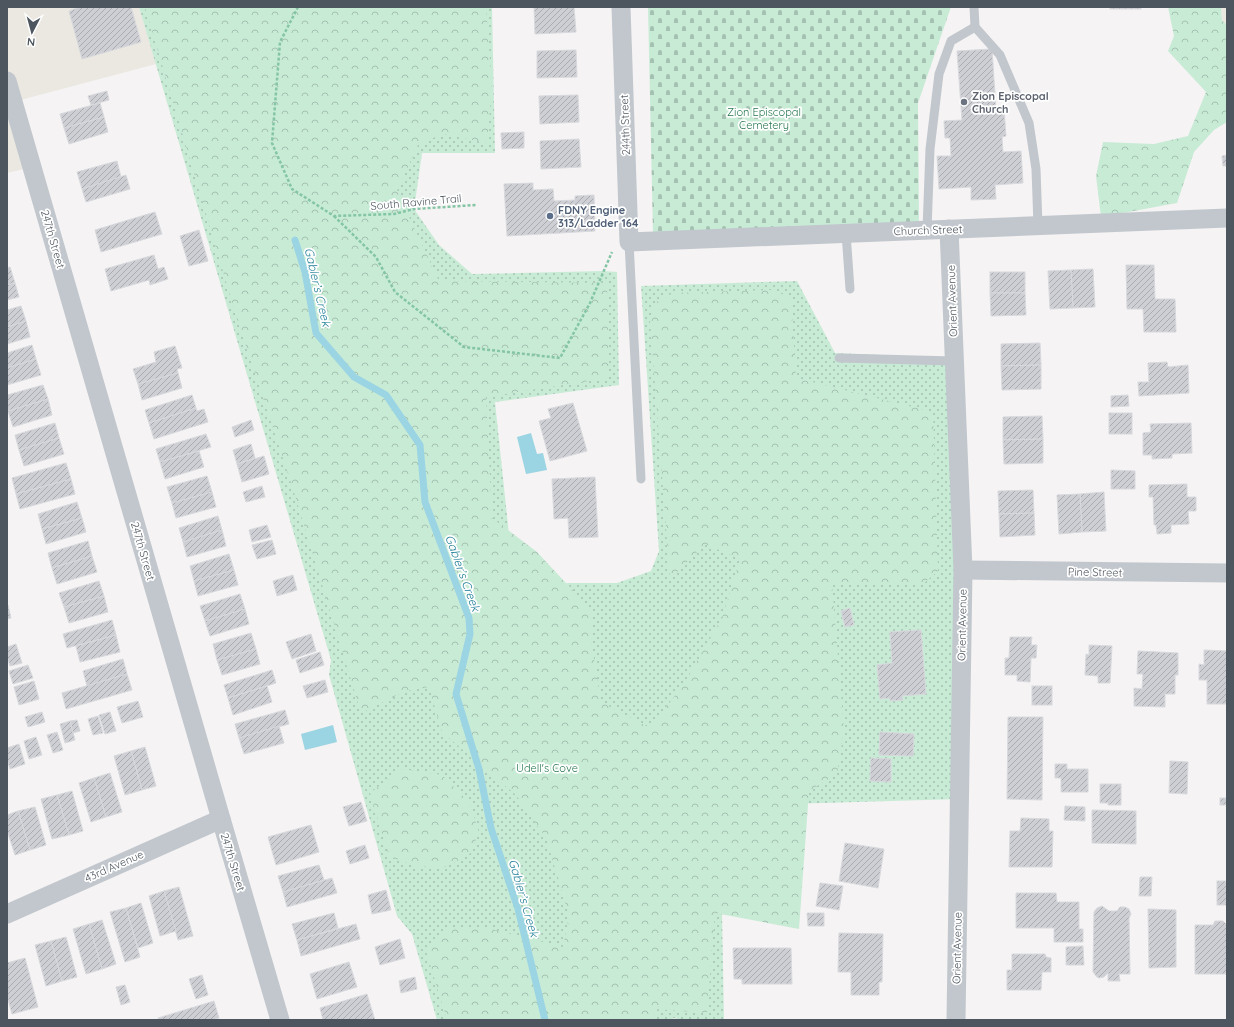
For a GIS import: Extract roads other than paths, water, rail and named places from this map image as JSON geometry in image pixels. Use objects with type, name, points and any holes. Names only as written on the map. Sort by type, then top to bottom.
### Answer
[{"type":"street","name":"244th Street","points":[[621,7],[621,246]]},
{"type":"street","name":"247th Street","points":[[7,81],[280,1020]]},
{"type":"street","name":"Church Street","points":[[621,246],[927,230],[1227,218]]},
{"type":"street","name":"Orient Avenue","points":[[949,229],[963,570],[956,1020]]},
{"type":"street","name":"Pine Street","points":[[963,570],[1227,573]]},
{"type":"street","name":"43rd Avenue","points":[[7,914],[221,819]]},
{"type":"lane","points":[[974,7],[975,27],[1000,55],[1029,123],[1036,169],[1038,226]]},
{"type":"lane","points":[[927,230],[930,149],[939,74],[951,41],[975,27]]},
{"type":"lane","points":[[846,234],[850,290]]},
{"type":"lane","points":[[621,246],[641,479]]},
{"type":"lane","points":[[838,358],[954,361]]},
{"type":"water","points":[[531,433],[537,454],[543,453],[547,470],[526,474],[517,437]]},
{"type":"water","points":[[333,725],[337,742],[305,750],[301,734]]},
{"type":"waterway","name":"Gabler’s Creek","points":[[295,240],[305,272],[316,333],[354,377],[386,395],[420,445],[425,502],[469,618],[470,634],[456,694],[479,769],[491,828],[518,909],[545,1020]]},
{"type":"place","name":"Zion Episcopal Church","points":[[964,102]]},
{"type":"place","name":"FDNY Engine 313/Ladder 164","points":[[550,216]]},
{"type":"park label","name":"Zion Episcopal Cemetery","points":[[764,118]]},
{"type":"park label","name":"Udell's Cove","points":[[547,768]]}]
